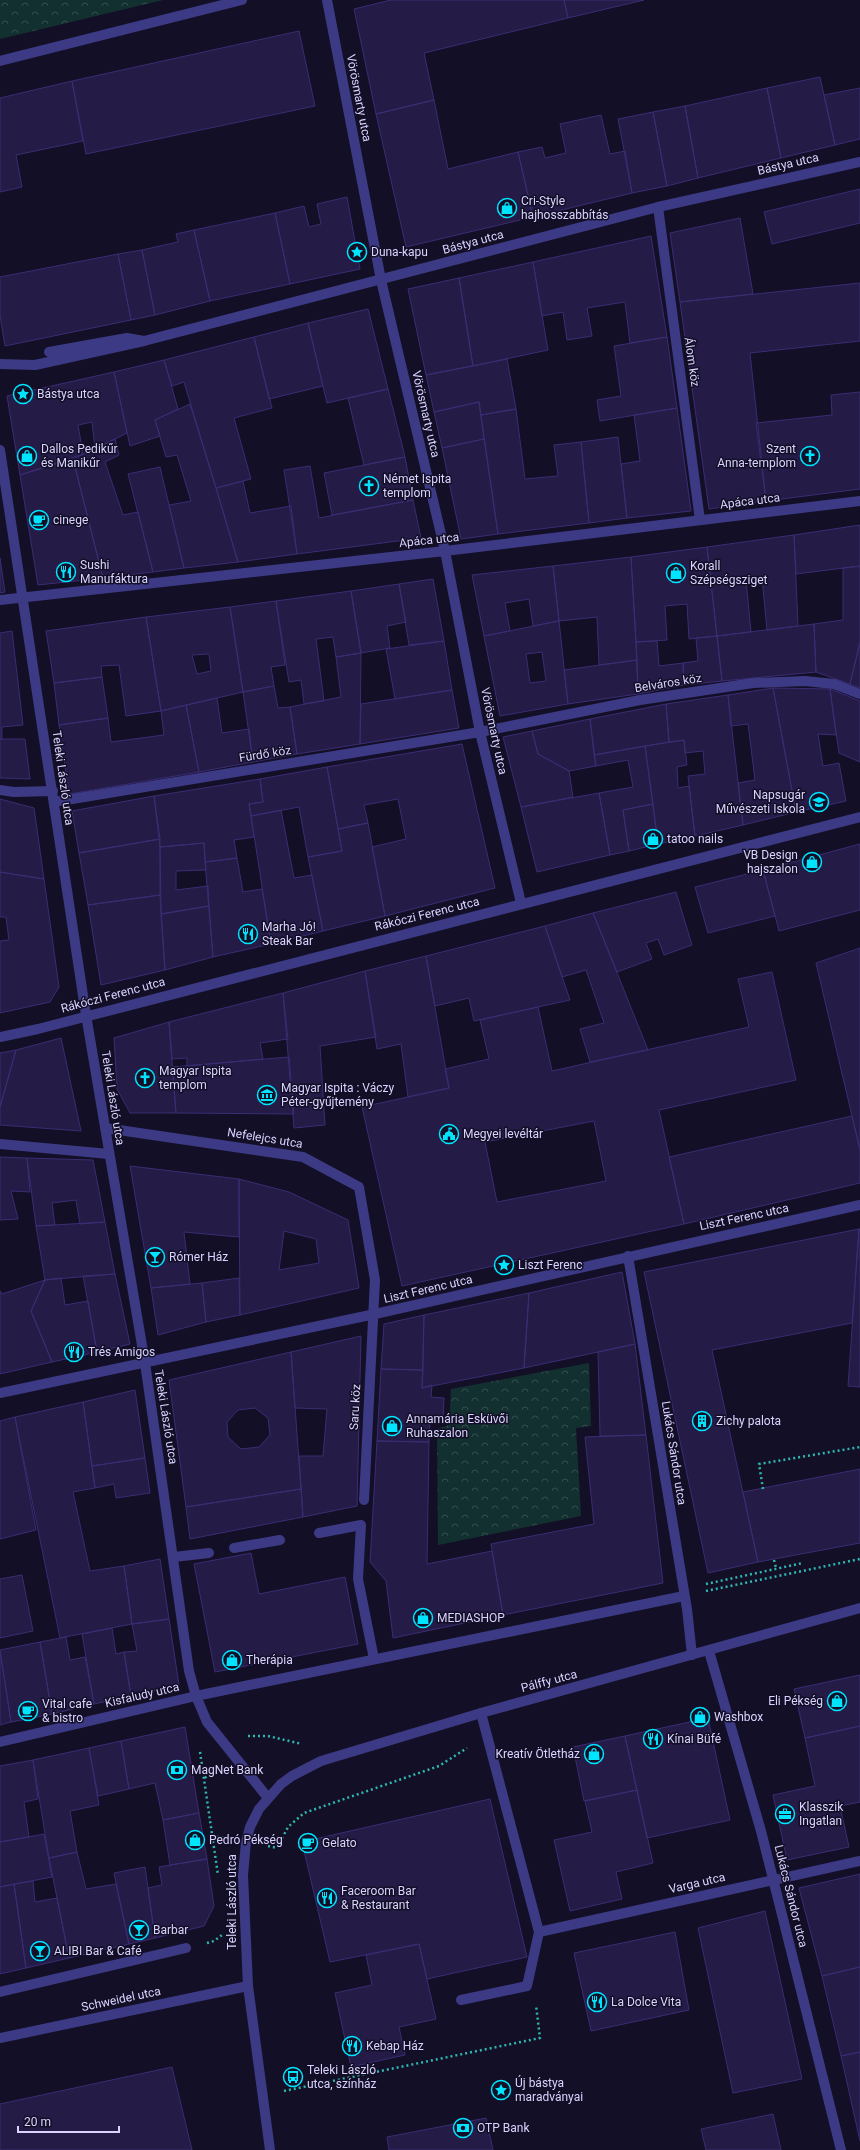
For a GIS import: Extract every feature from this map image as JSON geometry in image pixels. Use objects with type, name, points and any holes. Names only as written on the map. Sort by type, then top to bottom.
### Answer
[{"type":"street","points":[[0,61],[242,0]]},
{"type":"street","name":"Vörösmarty utca","points":[[327,0],[381,280],[445,551],[480,732],[521,903]]},
{"type":"street","name":"Bástya utca","points":[[0,364],[35,366],[144,341],[658,207],[860,162]]},
{"type":"street","name":"Álom köz","points":[[658,207],[700,520]]},
{"type":"street","points":[[48,352],[127,338],[144,341]]},
{"type":"street","name":"Teleki László utca","points":[[0,450],[86,1015],[145,1363],[174,1557],[189,1671],[196,1696],[207,1722],[215,1735],[268,1798],[259,1809],[250,1827],[244,1858],[244,1920],[248,1986],[270,2150]]},
{"type":"street","name":"Apáca utca","points":[[0,600],[445,551],[860,501]]},
{"type":"street","name":"Belváros köz","points":[[480,732],[640,700],[752,683],[805,681],[834,684],[860,694]]},
{"type":"street","name":"Fürdő köz","points":[[54,802],[480,732]]},
{"type":"street","points":[[0,790],[14,792],[53,791]]},
{"type":"street","name":"Rákóczi Ferenc utca","points":[[0,1037],[38,1029],[86,1015],[860,817]]},
{"type":"street","name":"Nefelejcs utca","points":[[104,1128],[303,1156],[358,1187],[375,1280],[375,1314]]},
{"type":"street","points":[[0,1144],[109,1154]]},
{"type":"street","name":"Liszt Ferenc utca","points":[[0,1393],[375,1314],[860,1205]]},
{"type":"street","name":"Lukács Sándor utca","points":[[628,1256],[684,1596],[692,1656]]},
{"type":"street","name":"Saru köz","points":[[364,1500],[375,1314]]},
{"type":"street","points":[[319,1532],[361,1525],[358,1579],[374,1659]]},
{"type":"street","points":[[234,1548],[280,1540]]},
{"type":"street","points":[[174,1557],[209,1552]]},
{"type":"street","points":[[196,1696],[684,1596]]},
{"type":"street","name":"Pálffy utca","points":[[268,1798],[292,1776],[321,1761],[481,1713],[692,1656],[860,1606]]},
{"type":"street","name":"Lukács Sándor utca","points":[[709,1651],[761,1831],[772,1880],[841,2150]]},
{"type":"street","name":"Kisfaludy utca","points":[[0,1742],[196,1696]]},
{"type":"street","points":[[461,2000],[528,1986],[539,1932],[481,1713]]},
{"type":"street","name":"Varga utca","points":[[539,1932],[860,1861]]},
{"type":"street","points":[[0,1992],[186,1948]]},
{"type":"street","name":"Schweidel utca","points":[[0,2038],[248,1986]]},
{"type":"path","points":[[763,1488],[759,1464],[860,1447]]},
{"type":"path","points":[[684,1596],[860,1559]]},
{"type":"path","points":[[774,1560],[776,1568]]},
{"type":"path","points":[[684,1596],[710,1582],[803,1563]]},
{"type":"path","points":[[277,1848],[288,1827],[304,1813],[439,1766],[460,1753],[486,1729]]},
{"type":"path","points":[[246,1737],[259,1734],[279,1738]]},
{"type":"path","points":[[200,1750],[219,1880]]},
{"type":"path","points":[[186,1948],[214,1941],[220,1938],[223,1932]]},
{"type":"path","points":[[262,2095],[540,2038],[536,2000]]},
{"type":"green space","points":[[0,0],[163,0],[0,39]]},
{"type":"green space","points":[[589,1363],[591,1426],[576,1428],[581,1516],[438,1545],[437,1429],[449,1425],[451,1389]]},
{"type":"building","points":[[391,0],[564,0],[568,18],[424,53],[434,100],[376,114],[354,9]]},
{"type":"building","points":[[564,0],[644,0],[568,18]]},
{"type":"building","points":[[299,31],[315,106],[86,154],[72,81]]},
{"type":"building","points":[[820,77],[835,145],[781,158],[767,88]]},
{"type":"building","points":[[72,81],[83,141],[16,155],[22,187],[0,192],[0,98]]},
{"type":"building","points":[[767,88],[781,158],[698,178],[685,106]]},
{"type":"building","points":[[860,88],[860,139],[835,145],[824,95]]},
{"type":"building","points":[[434,100],[448,169],[518,152],[533,217],[406,247],[376,114]]},
{"type":"building","points":[[685,106],[698,178],[667,186],[653,112]]},
{"type":"building","points":[[653,112],[667,186],[632,193],[618,119]]},
{"type":"building","points":[[601,115],[610,154],[625,151],[632,193],[533,217],[518,152],[542,147],[545,158],[566,153],[560,124]]},
{"type":"building","points":[[860,189],[860,223],[772,244],[764,212]]},
{"type":"building","points":[[347,197],[360,269],[290,284],[275,213],[304,206],[309,227],[321,224],[317,204]]},
{"type":"building","points":[[275,213],[290,284],[210,301],[194,230]]},
{"type":"building","points":[[740,218],[753,294],[680,302],[670,233]]},
{"type":"building","points":[[194,230],[210,301],[155,315],[142,250],[178,242],[176,234]]},
{"type":"building","points":[[651,236],[667,337],[630,343],[625,302],[587,308],[592,336],[567,340],[563,312],[542,316],[533,262]]},
{"type":"building","points":[[142,250],[155,315],[131,320],[118,254]]},
{"type":"building","points":[[118,254],[131,320],[5,346],[0,316],[0,277]]},
{"type":"building","points":[[533,262],[548,350],[473,366],[459,278]]},
{"type":"building","points":[[459,278],[473,366],[426,375],[408,289]]},
{"type":"building","points":[[860,283],[860,341],[750,353],[766,501],[709,509],[680,302]]},
{"type":"building","points":[[368,309],[388,389],[327,403],[308,323]]},
{"type":"building","points":[[308,323],[323,386],[269,399],[254,337]]},
{"type":"building","points":[[254,337],[272,408],[234,418],[251,479],[216,488],[184,382],[172,386],[164,360]]},
{"type":"building","points":[[667,337],[677,408],[600,421],[597,400],[621,396],[614,346]]},
{"type":"building","points":[[507,359],[516,409],[481,415],[479,402],[434,412],[426,375]]},
{"type":"building","points":[[164,360],[178,409],[155,420],[160,436],[130,446],[114,372]]},
{"type":"building","points":[[114,372],[127,433],[95,449],[92,422],[78,425],[83,454],[20,475],[7,396]]},
{"type":"building","points":[[388,389],[405,457],[364,465],[348,398]]},
{"type":"building","name":"Szent Anna-templom","points":[[860,392],[860,489],[766,501],[756,423],[832,415],[831,395]]},
{"type":"building","points":[[479,402],[484,439],[442,448],[434,412]]},
{"type":"building","points":[[190,404],[238,562],[184,568],[169,505],[191,501],[177,455],[166,457],[155,420]]},
{"type":"building","points":[[677,408],[691,511],[627,518],[621,464],[640,461],[634,415]]},
{"type":"building","points":[[516,409],[525,479],[558,476],[554,445],[581,442],[589,523],[498,534],[481,415]]},
{"type":"building","points":[[618,437],[627,518],[589,523],[581,442]]},
{"type":"building","points":[[115,439],[119,455],[105,462],[123,515],[138,512],[153,572],[103,578],[73,459]]},
{"type":"building","points":[[484,439],[498,534],[461,539],[442,448]]},
{"type":"building","name":"Német Ispita templom","points":[[405,457],[413,500],[332,515],[324,473]]},
{"type":"building","points":[[73,459],[103,578],[38,585],[20,475]]},
{"type":"building","points":[[310,466],[319,518],[413,500],[421,538],[297,554],[284,470]]},
{"type":"building","points":[[160,467],[184,568],[153,572],[128,474]]},
{"type":"building","points":[[243,481],[250,513],[291,506],[297,554],[238,562],[216,488]]},
{"type":"building","points":[[860,525],[860,566],[796,574],[794,535]]},
{"type":"building","points":[[794,535],[798,626],[767,630],[762,578],[746,580],[751,632],[717,636],[707,547]]},
{"type":"building","points":[[707,547],[717,636],[689,639],[687,604],[665,606],[667,640],[636,642],[631,557]]},
{"type":"building","points":[[631,557],[637,660],[599,665],[597,617],[559,621],[553,566]]},
{"type":"building","points":[[0,558],[5,592],[0,593]]},
{"type":"building","points":[[553,566],[559,621],[533,626],[529,599],[505,603],[510,631],[484,636],[472,575]]},
{"type":"building","points":[[860,566],[860,641],[850,684],[816,672],[814,624],[843,620],[843,568]]},
{"type":"building","points":[[433,579],[444,641],[409,645],[399,584]]},
{"type":"building","points":[[399,584],[406,622],[387,626],[390,648],[361,653],[351,591]]},
{"type":"building","points":[[351,591],[361,653],[336,657],[333,637],[316,639],[324,701],[304,704],[301,680],[289,682],[276,601]]},
{"type":"building","points":[[276,601],[285,665],[271,667],[274,686],[243,692],[230,607]]},
{"type":"building","points":[[230,607],[243,692],[161,711],[146,617]],"holes":[[[209,654],[211,671],[197,674],[192,655]]]},
{"type":"building","points":[[146,617],[161,711],[126,716],[119,665],[101,666],[102,677],[54,683],[46,631]]},
{"type":"building","points":[[559,621],[568,704],[500,716],[484,636]],"holes":[[[542,652],[546,681],[530,683],[526,654]]]},
{"type":"building","points":[[814,624],[816,672],[722,681],[717,636]]},
{"type":"building","points":[[12,631],[23,725],[2,727],[2,739],[0,739],[0,633]]},
{"type":"building","points":[[717,636],[722,681],[684,685],[683,663],[698,661],[696,638]]},
{"type":"building","points":[[444,641],[452,690],[395,699],[386,649]]},
{"type":"building","points":[[657,641],[659,666],[683,663],[684,685],[638,694],[636,642]]},
{"type":"building","points":[[860,643],[860,688],[850,684]]},
{"type":"building","points":[[361,653],[360,744],[297,754],[290,707],[341,697],[336,657]]},
{"type":"building","points":[[637,660],[638,694],[568,704],[564,670]]},
{"type":"building","points":[[102,677],[108,718],[59,725],[54,683]]},
{"type":"building","points":[[274,686],[278,708],[290,707],[297,754],[253,762],[243,692]]},
{"type":"building","points":[[773,688],[830,689],[836,735],[818,734],[823,766],[839,763],[846,801],[796,812]]},
{"type":"building","points":[[773,688],[796,812],[743,825],[738,783],[755,780],[748,724],[731,726],[728,695]]},
{"type":"building","points":[[830,689],[860,701],[860,762],[839,753]]},
{"type":"building","points":[[452,690],[459,728],[360,744],[361,704]]},
{"type":"building","points":[[728,695],[743,825],[695,836],[688,776],[705,774],[703,751],[685,753],[684,740],[669,742],[666,704]]},
{"type":"building","points":[[217,698],[222,733],[249,729],[253,762],[199,772],[186,705]]},
{"type":"building","points":[[666,704],[669,742],[594,755],[590,719]]},
{"type":"building","points":[[186,705],[199,772],[69,794],[59,725],[108,718],[111,742],[164,735],[161,711]]},
{"type":"building","points":[[590,719],[596,766],[569,771],[538,754],[532,731]]},
{"type":"building","points":[[532,731],[538,754],[569,771],[573,797],[521,807],[503,737]]},
{"type":"building","points":[[0,739],[25,739],[30,779],[0,778]]},
{"type":"building","points":[[684,740],[687,765],[677,767],[678,788],[689,786],[695,836],[658,844],[645,746]]},
{"type":"building","points":[[462,744],[495,888],[385,916],[372,847],[406,839],[398,799],[364,805],[368,823],[338,829],[327,767]]},
{"type":"building","points":[[645,746],[653,804],[623,810],[629,851],[610,855],[599,793],[633,787],[628,760],[596,766],[594,755]]},
{"type":"building","points":[[327,767],[342,851],[308,857],[299,807],[251,816],[249,804],[263,802],[260,779]]},
{"type":"building","points":[[260,779],[263,802],[249,804],[254,837],[234,840],[237,858],[205,862],[204,843],[160,847],[154,796]]},
{"type":"building","points":[[599,793],[610,855],[537,872],[521,807]]},
{"type":"building","points":[[154,796],[160,839],[79,853],[72,811]]},
{"type":"building","points":[[0,799],[34,808],[44,879],[0,872]]},
{"type":"building","points":[[653,804],[658,844],[629,851],[623,810]]},
{"type":"building","points":[[281,810],[294,878],[312,875],[323,931],[271,944],[251,816]]},
{"type":"building","points":[[368,823],[385,916],[323,931],[308,857],[342,851],[338,829]]},
{"type":"building","points":[[160,839],[160,895],[88,905],[79,853]]},
{"type":"building","points":[[204,843],[206,870],[176,871],[176,890],[208,886],[209,906],[161,914],[160,847]]},
{"type":"building","points":[[860,844],[860,910],[779,931],[763,870]]},
{"type":"building","points":[[237,858],[243,892],[262,889],[271,944],[213,957],[205,862]]},
{"type":"building","points":[[763,870],[775,916],[708,933],[695,887]]},
{"type":"building","points":[[0,872],[44,879],[59,987],[50,1002],[0,1013],[0,941],[9,940],[6,917],[0,917]]},
{"type":"building","points":[[676,892],[692,945],[664,955],[658,939],[646,943],[652,959],[617,972],[593,913]]},
{"type":"building","points":[[160,895],[165,970],[101,985],[88,905]]},
{"type":"building","points":[[209,906],[213,957],[165,970],[161,914]]},
{"type":"building","points":[[593,913],[648,1050],[590,1062],[580,1029],[604,1023],[586,970],[562,977],[545,926]]},
{"type":"building","points":[[545,926],[570,1000],[474,1021],[469,998],[435,1006],[426,956]]},
{"type":"building","points":[[860,948],[860,1150],[816,963]]},
{"type":"building","points":[[426,956],[449,1088],[408,1097],[401,1044],[377,1049],[365,971]]},
{"type":"building","points":[[365,971],[376,1037],[320,1046],[325,1125],[294,1128],[283,993]]},
{"type":"building","name":"Megyei levéltár","points":[[772,972],[796,1080],[659,1110],[684,1224],[402,1286],[362,1107],[449,1088],[445,1069],[489,1059],[480,1020],[538,1007],[552,1071],[749,1027],[738,979]],"holes":[[[594,1121],[606,1181],[497,1202],[485,1142]]]},
{"type":"building","points":[[283,993],[288,1039],[260,1043],[263,1059],[187,1066],[187,1058],[172,1059],[169,1022]]},
{"type":"building","name":"Magyar Ispita templom","points":[[169,1022],[176,1113],[130,1113],[117,1089],[114,1038]]},
{"type":"building","points":[[61,1038],[81,1131],[0,1125],[0,1107],[16,1050]]},
{"type":"building","points":[[16,1050],[0,1107],[0,1053]]},
{"type":"building","points":[[289,1057],[294,1114],[176,1113],[172,1067]]},
{"type":"building","points":[[852,1116],[860,1150],[860,1183],[684,1224],[669,1157]]},
{"type":"building","points":[[0,1157],[27,1158],[30,1192],[11,1191],[18,1219],[0,1220]]},
{"type":"building","points":[[27,1158],[93,1160],[105,1222],[80,1224],[76,1200],[52,1203],[55,1225],[36,1226]]},
{"type":"building","points":[[130,1166],[239,1179],[239,1237],[184,1232],[190,1284],[151,1288]]},
{"type":"building","points":[[239,1179],[289,1192],[348,1220],[359,1288],[240,1315]],"holes":[[[284,1231],[316,1239],[319,1263],[279,1270]]]},
{"type":"building","points":[[105,1222],[115,1274],[45,1280],[36,1226]]},
{"type":"building","name":"Zichy palota","points":[[859,1229],[852,1323],[712,1350],[758,1562],[708,1573],[644,1272]]},
{"type":"building","points":[[860,1229],[860,1387],[848,1386]]},
{"type":"building","points":[[622,1272],[635,1344],[524,1368],[529,1293]]},
{"type":"building","points":[[115,1274],[130,1344],[97,1352],[83,1276]]},
{"type":"building","points":[[61,1278],[65,1305],[88,1301],[97,1352],[52,1362],[31,1311],[45,1280]]},
{"type":"building","points":[[239,1278],[240,1315],[206,1322],[202,1283]]},
{"type":"building","points":[[45,1280],[31,1311],[52,1362],[0,1374],[0,1291],[2,1294]]},
{"type":"building","points":[[202,1283],[206,1322],[158,1335],[151,1288]]},
{"type":"building","points":[[529,1293],[524,1368],[422,1388],[424,1315]]},
{"type":"building","points":[[424,1315],[423,1370],[381,1369],[384,1324]]},
{"type":"building","points":[[361,1336],[357,1506],[303,1517],[299,1456],[323,1456],[327,1409],[295,1408],[291,1352]]},
{"type":"building","points":[[635,1344],[646,1435],[600,1436],[598,1352]]},
{"type":"building","points":[[291,1352],[301,1489],[186,1507],[169,1380]],"holes":[[[255,1408],[268,1418],[270,1435],[259,1447],[241,1449],[228,1437],[227,1422],[238,1410]]]},
{"type":"building","points":[[381,1369],[423,1370],[422,1388],[432,1385],[431,1397],[444,1398],[443,1422],[430,1421],[429,1442],[377,1441]]},
{"type":"building","points":[[135,1390],[145,1458],[92,1466],[83,1402]]},
{"type":"building","points":[[83,1402],[95,1488],[73,1492],[90,1571],[124,1566],[132,1624],[60,1638],[15,1417]]},
{"type":"building","points":[[15,1417],[36,1530],[0,1539],[0,1421]]},
{"type":"building","points":[[646,1435],[663,1583],[503,1615],[491,1544],[594,1524],[585,1437]]},
{"type":"building","points":[[377,1441],[429,1442],[427,1564],[492,1551],[503,1615],[393,1638],[386,1581],[370,1562]]},
{"type":"building","points":[[145,1458],[150,1493],[116,1498],[114,1484],[95,1488],[92,1466]]},
{"type":"building","points":[[860,1469],[860,1543],[758,1562],[743,1492]]},
{"type":"building","points":[[301,1489],[303,1517],[190,1539],[186,1507]]},
{"type":"building","points":[[251,1553],[259,1594],[345,1577],[358,1644],[215,1672],[194,1564]]},
{"type":"building","points":[[160,1559],[169,1619],[132,1624],[124,1566]]},
{"type":"building","points":[[22,1575],[33,1631],[0,1638],[0,1579]]},
{"type":"building","points":[[169,1619],[179,1685],[131,1696],[124,1652],[137,1651],[132,1624]]},
{"type":"building","points":[[112,1628],[116,1654],[124,1652],[131,1696],[94,1704],[82,1634]]},
{"type":"building","points":[[66,1637],[70,1660],[85,1657],[94,1704],[52,1714],[40,1642]]},
{"type":"building","points":[[40,1642],[52,1714],[11,1722],[0,1650]]},
{"type":"building","points":[[0,1651],[11,1722],[0,1725]]},
{"type":"building","points":[[860,1675],[860,1726],[805,1738],[794,1689]]},
{"type":"building","points":[[708,1718],[730,1820],[647,1838],[625,1736]]},
{"type":"building","points":[[860,1726],[860,1802],[840,1806],[849,1847],[787,1860],[773,1795],[815,1786],[805,1738]]},
{"type":"building","points":[[185,1727],[199,1813],[163,1820],[155,1783],[129,1789],[121,1741]]},
{"type":"building","points":[[625,1736],[637,1790],[584,1801],[573,1747]]},
{"type":"building","points":[[121,1741],[129,1789],[98,1796],[89,1748]]},
{"type":"building","points":[[89,1748],[99,1805],[70,1811],[77,1852],[49,1858],[33,1760]]},
{"type":"building","points":[[33,1760],[38,1799],[24,1802],[29,1837],[0,1842],[0,1766]]},
{"type":"building","points":[[637,1790],[653,1863],[616,1872],[622,1899],[570,1911],[554,1840],[592,1832],[585,1801]]},
{"type":"building","points":[[490,1799],[527,1957],[427,1979],[419,1944],[330,1962],[302,1842]]},
{"type":"building","points":[[199,1813],[207,1859],[170,1865],[163,1820]]},
{"type":"building","points":[[44,1834],[52,1877],[0,1887],[0,1842]]},
{"type":"building","points":[[77,1852],[86,1889],[116,1884],[129,1944],[69,1958],[49,1858]]},
{"type":"building","points":[[207,1859],[214,1906],[204,1926],[155,1938],[148,1888],[162,1885],[159,1867]]},
{"type":"building","points":[[145,1867],[155,1938],[129,1944],[114,1873]]},
{"type":"building","points":[[860,1874],[860,1967],[822,1976],[799,1888]]},
{"type":"building","points":[[33,1881],[35,1902],[57,1898],[69,1958],[26,1968],[14,1884]]},
{"type":"building","points":[[14,1884],[26,1968],[0,1974],[0,1887]]},
{"type":"building","points":[[765,1911],[802,2079],[733,2093],[698,1928]]},
{"type":"building","points":[[675,1932],[689,2010],[591,2031],[574,1953]]},
{"type":"building","points":[[419,1944],[436,2019],[399,2027],[405,2055],[351,2067],[335,1993],[372,1985],[366,1955]]},
{"type":"building","points":[[860,1967],[860,2052],[841,2056],[822,1976]]},
{"type":"building","points":[[860,2052],[860,2141],[841,2056]]},
{"type":"building","points":[[172,2067],[192,2150],[0,2150],[0,2104]]},
{"type":"building","points":[[773,2114],[781,2150],[706,2150],[701,2129]]},
{"type":"building","name":"OTP Bank","points":[[486,2118],[493,2150],[389,2150],[387,2137]]},
{"type":"place","name":"Cri-Style hajhosszabbítás","points":[[507,208]]},
{"type":"place","name":"Duna-kapu","points":[[357,252]]},
{"type":"place","name":"Bástya utca","points":[[23,394]]},
{"type":"place","name":"Dallos Pedikűr és Manikűr","points":[[27,456]]},
{"type":"place","name":"Szent Anna-templom","points":[[810,456]]},
{"type":"place","name":"Német Ispita templom","points":[[369,486]]},
{"type":"place","name":"cinege","points":[[39,520]]},
{"type":"place","name":"Sushi Manufáktura","points":[[66,572]]},
{"type":"place","name":"Korall Szépségsziget","points":[[676,573]]},
{"type":"place","name":"Napsugár Művészeti Iskola","points":[[819,802]]},
{"type":"place","name":"tatoo nails","points":[[653,839]]},
{"type":"place","name":"VB Design hajszalon","points":[[812,862]]},
{"type":"place","name":"Marha Jó! Steak Bar","points":[[248,934]]},
{"type":"place","name":"Magyar Ispita templom","points":[[145,1078]]},
{"type":"place","name":"Magyar Ispita : Váczy Péter-gyűjtemény","points":[[267,1095]]},
{"type":"place","name":"Megyei levéltár","points":[[449,1134]]},
{"type":"place","name":"Rómer Ház","points":[[155,1257]]},
{"type":"place","name":"Liszt Ferenc","points":[[504,1265]]},
{"type":"place","name":"Trés Amigos","points":[[74,1352]]},
{"type":"place","name":"Zichy palota","points":[[702,1421]]},
{"type":"place","name":"Annamária Esküvői Ruhaszalon","points":[[392,1426]]},
{"type":"place","name":"MEDIASHOP","points":[[423,1618]]},
{"type":"place","name":"Therápia","points":[[232,1660]]},
{"type":"place","name":"Eli Pékség","points":[[837,1701]]},
{"type":"place","name":"Vital cafe & bistro","points":[[28,1711]]},
{"type":"place","name":"Washbox","points":[[700,1717]]},
{"type":"place","name":"Kínai Büfé","points":[[653,1739]]},
{"type":"place","name":"Kreatív Ötletház","points":[[594,1754]]},
{"type":"place","name":"MagNet Bank","points":[[177,1770]]},
{"type":"place","name":"Klasszik Ingatlan","points":[[785,1814]]},
{"type":"place","name":"Pedró Pékség","points":[[195,1840]]},
{"type":"place","name":"Gelato","points":[[308,1843]]},
{"type":"place","name":"Faceroom Bar & Restaurant","points":[[327,1898]]},
{"type":"place","name":"Barbar","points":[[139,1930]]},
{"type":"place","name":"ALIBI Bar & Café","points":[[40,1951]]},
{"type":"place","name":"La Dolce Vita","points":[[597,2002]]},
{"type":"place","name":"Kebap Ház","points":[[352,2046]]},
{"type":"place","name":"Teleki László utca, színház","points":[[293,2077]]},
{"type":"place","name":"Új bástya maradványai","points":[[501,2090]]},
{"type":"place","name":"OTP Bank","points":[[463,2128]]}]
